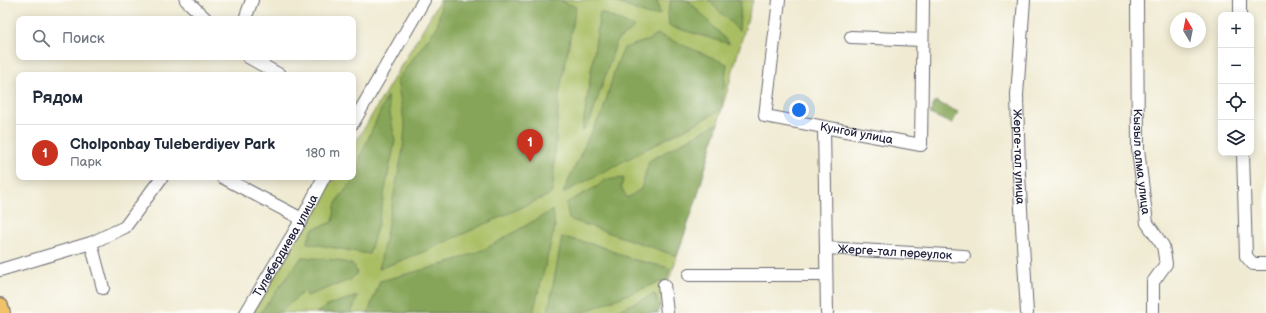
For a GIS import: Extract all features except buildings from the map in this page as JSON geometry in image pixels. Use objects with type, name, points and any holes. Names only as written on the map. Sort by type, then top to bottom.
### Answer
[{"type":"street","points":[[186,0],[203,16]]},
{"type":"street","points":[[246,16],[252,0]]},
{"type":"street","points":[[356,115],[424,0]]},
{"type":"street","name":"Кунгой улица","points":[[779,0],[764,116],[921,145],[923,0]]},
{"type":"street","name":"Жерге-тал улица","points":[[1024,0],[1017,95],[1019,174],[1027,313]]},
{"type":"street","name":"Кызыл алма улица","points":[[1137,0],[1139,156],[1147,222],[1163,246],[1166,264],[1153,282],[1154,313]]},
{"type":"street","points":[[1240,0],[1240,12]]},
{"type":"street","points":[[851,37],[922,40]]},
{"type":"street","points":[[253,60],[275,72]]},
{"type":"street","points":[[824,127],[827,313]]},
{"type":"street","points":[[1243,156],[1246,256],[1253,264],[1266,264]]},
{"type":"street","points":[[0,270],[91,243],[125,227],[160,180]]},
{"type":"street","points":[[228,180],[302,219]]},
{"type":"street","name":"Тулебердиева улица","points":[[246,313],[302,219],[322,180]]},
{"type":"street","points":[[91,243],[103,288]]},
{"type":"street","name":"Жерге-тал переулок","points":[[826,248],[964,256]]},
{"type":"street","points":[[689,275],[826,275]]},
{"type":"street","points":[[664,285],[667,313]]},
{"type":"green space","points":[[440,0],[753,0],[697,197],[658,313],[251,313],[301,227],[332,180],[356,180],[356,142]]},
{"type":"green space","points":[[442,0],[559,0],[576,7],[559,95],[553,186],[551,194],[426,251],[379,269],[403,149],[405,127],[397,80],[437,27]]},
{"type":"green space","points":[[610,0],[657,0],[660,14],[649,15]]},
{"type":"green space","points":[[671,0],[688,0],[730,44],[669,26],[668,13]]},
{"type":"green space","points":[[708,0],[741,0],[739,31]]},
{"type":"green space","points":[[600,12],[634,27],[631,31],[617,40],[591,119],[582,132]]},
{"type":"green space","points":[[657,34],[727,64],[721,110],[563,193],[589,136],[603,111],[615,69],[624,48],[649,40]]},
{"type":"green space","points":[[387,96],[395,141],[378,224],[369,254],[307,243],[313,229],[333,222],[335,206],[339,198],[353,180],[356,180],[361,155]]},
{"type":"green space","points":[[935,101],[958,112],[952,124],[930,114]]},
{"type":"green space","points":[[718,123],[697,197],[677,256],[569,219],[566,203],[598,186],[604,180],[624,178],[621,187],[627,198],[641,189],[649,161]]},
{"type":"green space","points":[[553,210],[555,227],[533,313],[368,313],[380,281],[445,264],[485,249]]},
{"type":"green space","points":[[562,237],[597,245],[631,259],[670,268],[667,279],[581,313],[548,313]]},
{"type":"green space","points":[[302,257],[336,260],[354,265],[357,273],[350,280],[307,296],[305,290],[280,313],[260,313]]},
{"type":"green space","points":[[655,294],[660,307],[658,313],[611,313]]},
{"type":"green space","points":[[358,296],[351,313],[316,313],[331,304]]},
{"type":"place","name":"Cholponbay Tuleberdiyev Park","points":[[530,162]]}]
